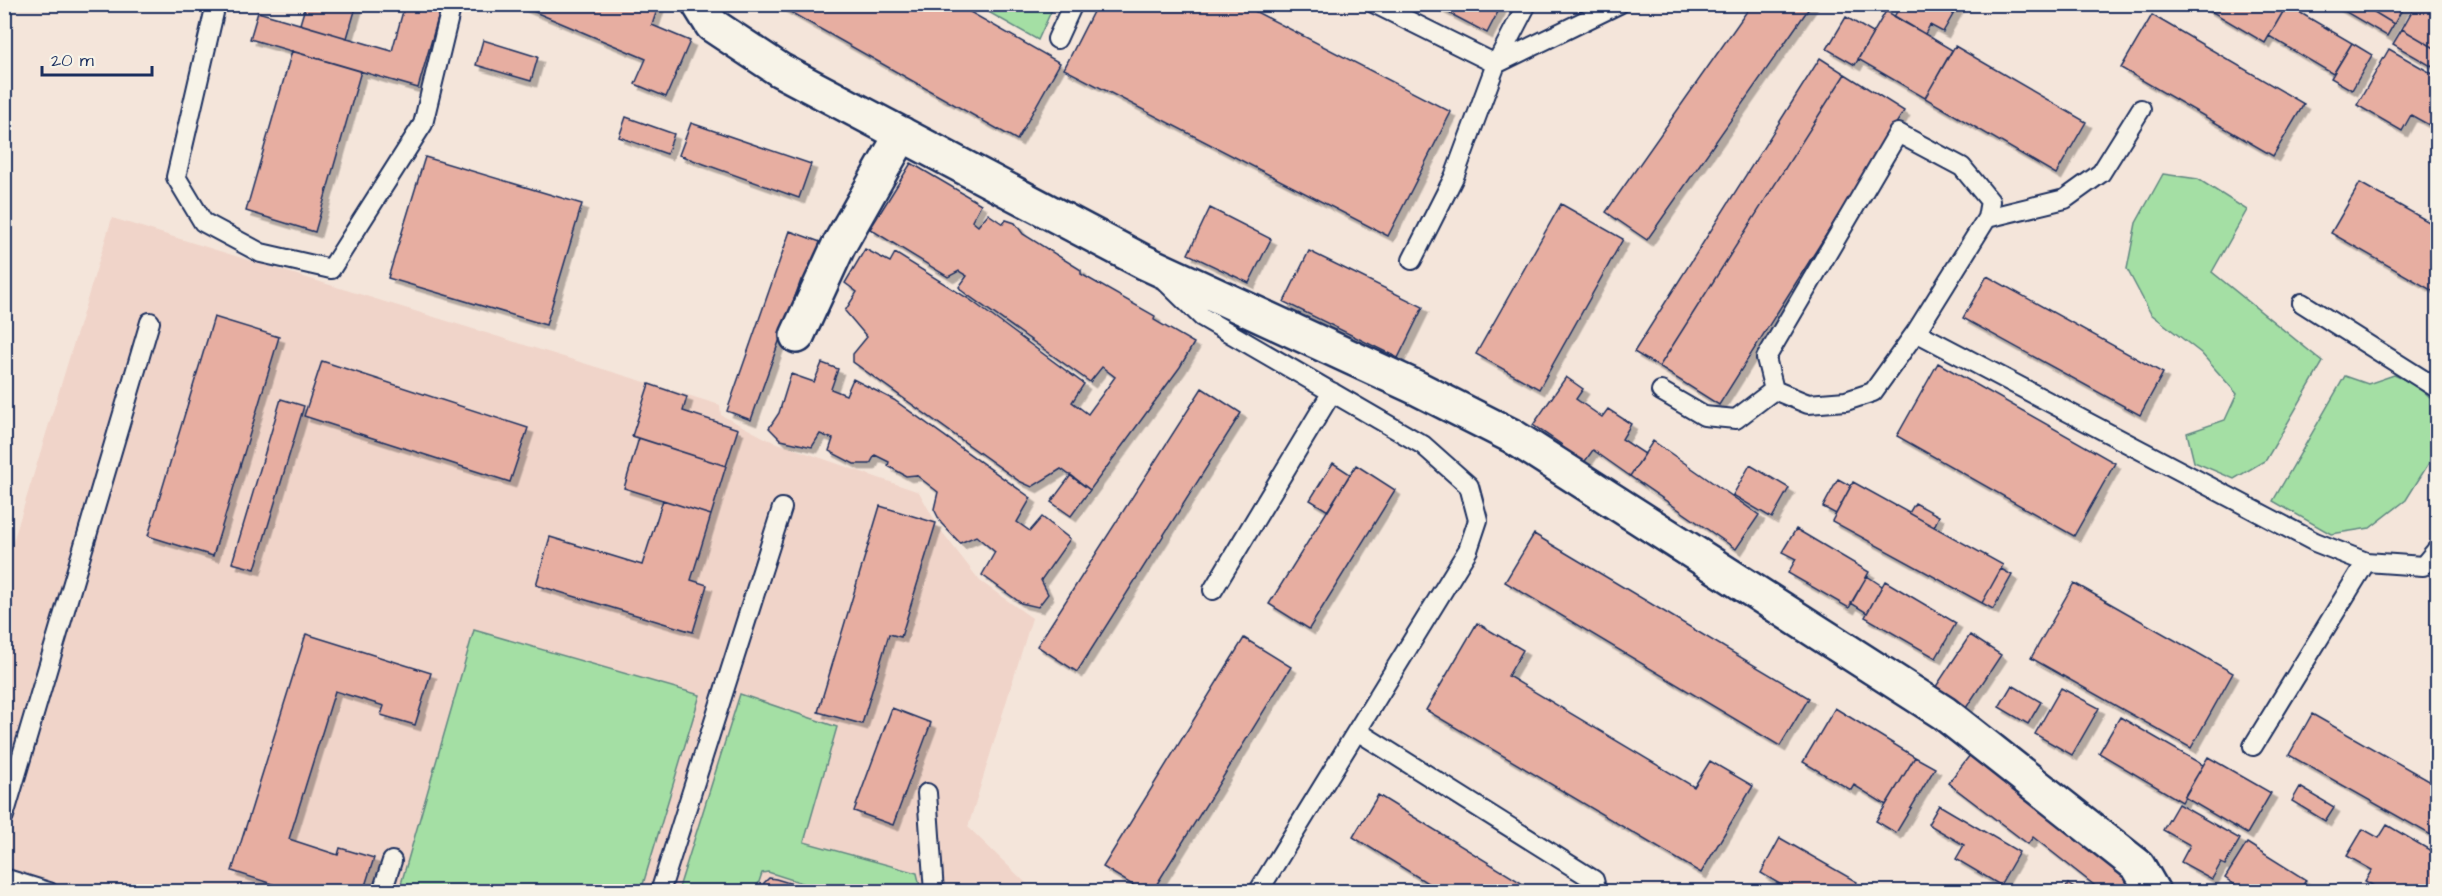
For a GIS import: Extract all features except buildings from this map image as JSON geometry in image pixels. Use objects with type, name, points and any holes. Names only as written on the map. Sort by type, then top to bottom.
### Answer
[{"type":"street","points":[[699,4],[712,25],[780,70],[1144,262],[1415,387],[1512,436],[1944,713],[2138,866],[2153,891]]},
{"type":"street","points":[[797,336],[838,247],[902,134]]},
{"type":"lane","points":[[216,4],[176,177],[203,222],[261,253],[331,269],[423,124],[452,4]]},
{"type":"lane","points":[[1057,39],[1072,4]]},
{"type":"lane","points":[[1375,4],[1496,64]]},
{"type":"lane","points":[[1412,260],[1454,177],[1496,64],[1527,4]]},
{"type":"lane","points":[[1496,64],[1619,4]]},
{"type":"lane","points":[[1987,218],[2065,199],[2101,173],[2140,109]]},
{"type":"lane","points":[[1898,133],[1962,167],[1990,201],[1987,218],[1916,332],[1873,392],[1846,401],[1808,404],[1774,390],[1766,358],[1898,133]]},
{"type":"lane","points":[[1144,262],[1202,317],[1423,445],[1469,486],[1478,520],[1468,550],[1258,891]]},
{"type":"lane","points":[[2302,303],[2438,389]]},
{"type":"lane","points":[[4,816],[150,322]]},
{"type":"lane","points":[[1916,332],[2315,542],[2366,562],[2423,566],[2438,548]]},
{"type":"lane","points":[[1661,391],[1704,416],[1736,419],[1774,390]]},
{"type":"lane","points":[[1213,590],[1332,392]]},
{"type":"lane","points":[[660,891],[782,508]]},
{"type":"lane","points":[[2253,746],[2366,562]]},
{"type":"lane","points":[[1357,731],[1594,880],[1597,891]]},
{"type":"lane","points":[[927,793],[934,891]]},
{"type":"lane","points":[[382,891],[392,861]]},
{"type":"lane","points":[[4,878],[48,891]]},
{"type":"path","points":[[4,33],[13,4]]},
{"type":"shaded area","points":[[112,218],[720,405],[721,415],[769,440],[919,492],[939,528],[980,581],[1032,618],[968,827],[1034,891],[5,892],[5,568]]},
{"type":"green space","points":[[976,5],[1054,5],[1038,40]]},
{"type":"green space","points":[[2163,174],[2198,179],[2247,210],[2212,272],[2323,362],[2266,460],[2234,479],[2194,462],[2187,433],[2225,420],[2237,394],[2201,353],[2151,314],[2127,269],[2136,223]]},
{"type":"green space","points":[[2394,375],[2415,384],[2437,405],[2437,450],[2406,500],[2370,528],[2331,534],[2273,501],[2345,376],[2368,384]]},
{"type":"green space","points":[[474,630],[700,695],[641,891],[399,891]]},
{"type":"green space","points":[[740,694],[837,727],[804,842],[917,873],[921,891],[821,891],[821,889],[768,872],[762,873],[756,891],[678,891]]}]
